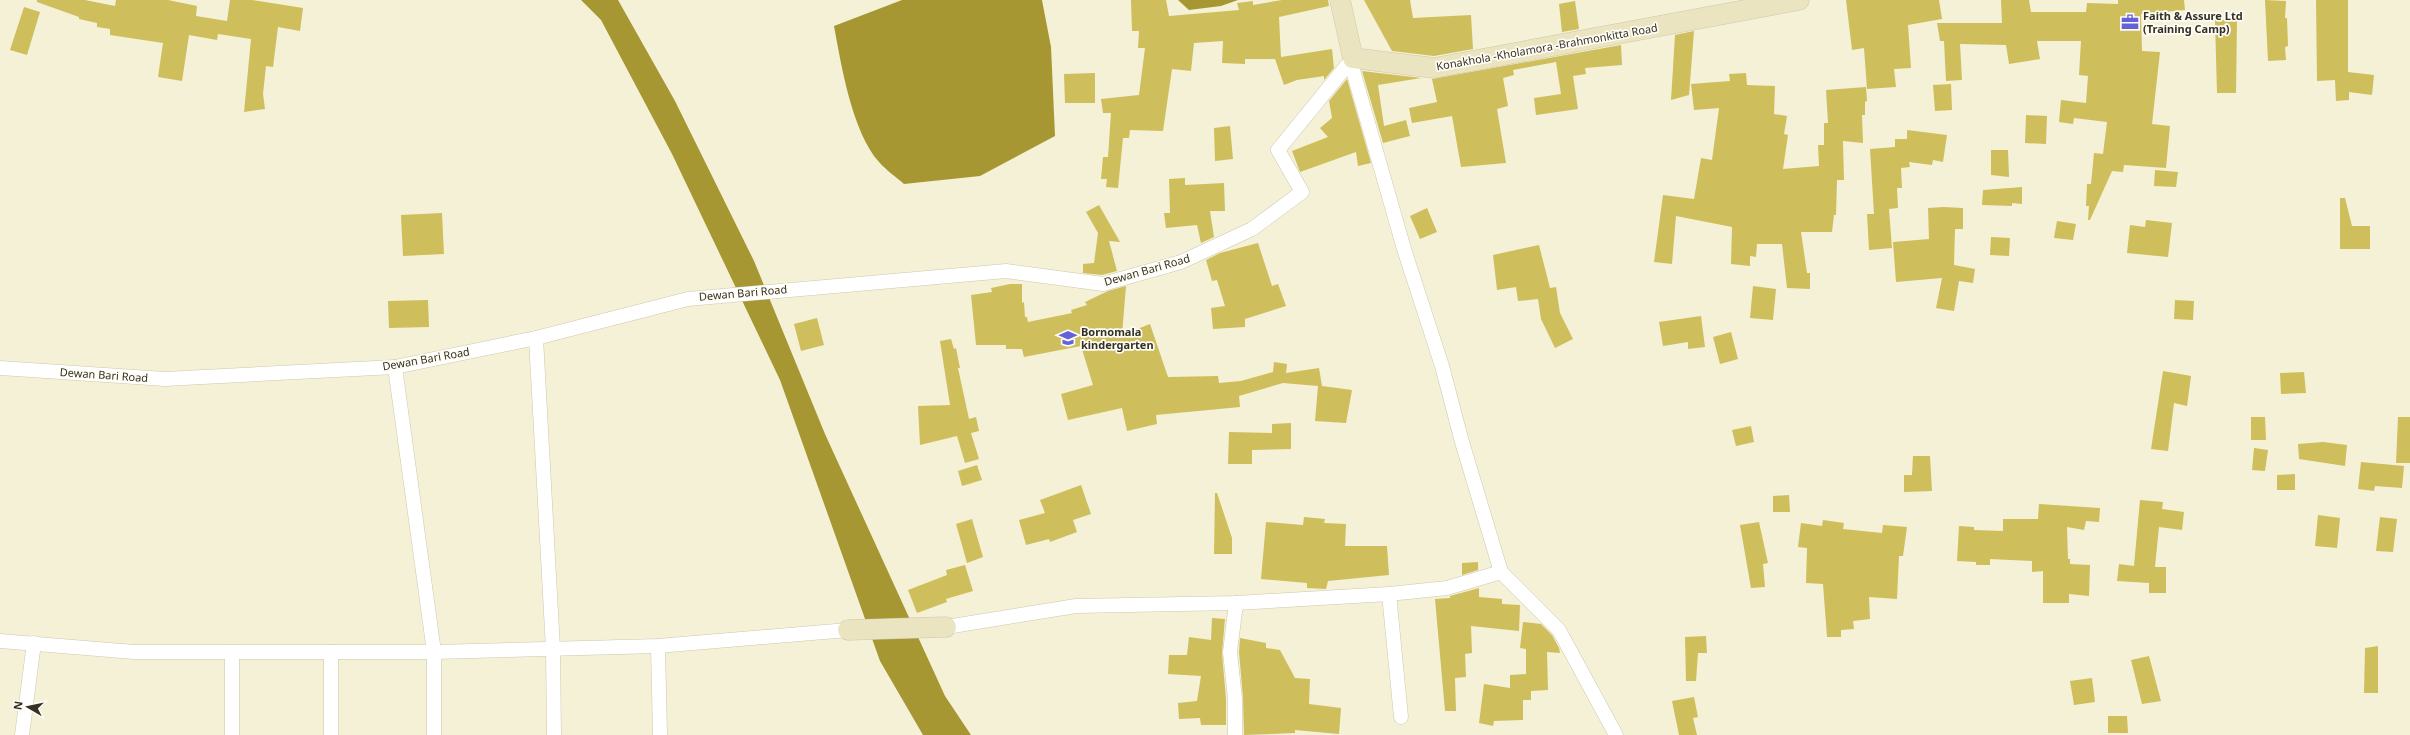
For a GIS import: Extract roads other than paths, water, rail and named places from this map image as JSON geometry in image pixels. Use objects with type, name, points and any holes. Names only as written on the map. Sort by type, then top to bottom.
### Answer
[{"type":"main road","points":[[1340,0],[1352,59]]},
{"type":"main road","name":"Konakhola -Kholamora -Brahmonkitta Road","points":[[1352,59],[1434,68],[1798,0]]},
{"type":"main road","points":[[848,630],[946,627]]},
{"type":"street","name":"Dewan Bari Road","points":[[0,368],[164,379],[395,367],[536,338],[688,299],[839,284],[1006,271],[1102,284],[1182,262],[1252,229],[1302,192],[1278,150],[1352,59]]},
{"type":"street","points":[[1352,59],[1404,249],[1442,366],[1462,442],[1501,572],[1559,630],[1616,735]]},
{"type":"street","points":[[536,338],[554,649],[554,735]]},
{"type":"street","points":[[395,367],[434,652],[434,735]]},
{"type":"street","points":[[946,627],[1076,606],[1236,603],[1389,594],[1447,588],[1501,572]]},
{"type":"street","points":[[1389,594],[1401,718]]},
{"type":"street","points":[[1235,735],[1235,699],[1230,652],[1236,603]]},
{"type":"street","points":[[0,641],[134,652],[434,652],[658,646],[848,630]]},
{"type":"street","points":[[22,735],[34,643]]},
{"type":"street","points":[[658,646],[660,735]]},
{"type":"street","points":[[232,652],[232,735]]},
{"type":"street","points":[[331,652],[331,735]]},
{"type":"place","name":"Faith & Assure Ltd (Training Camp)","points":[[2130,22]]},
{"type":"place","name":"Bornomala kindergarten","points":[[1068,338]]}]
